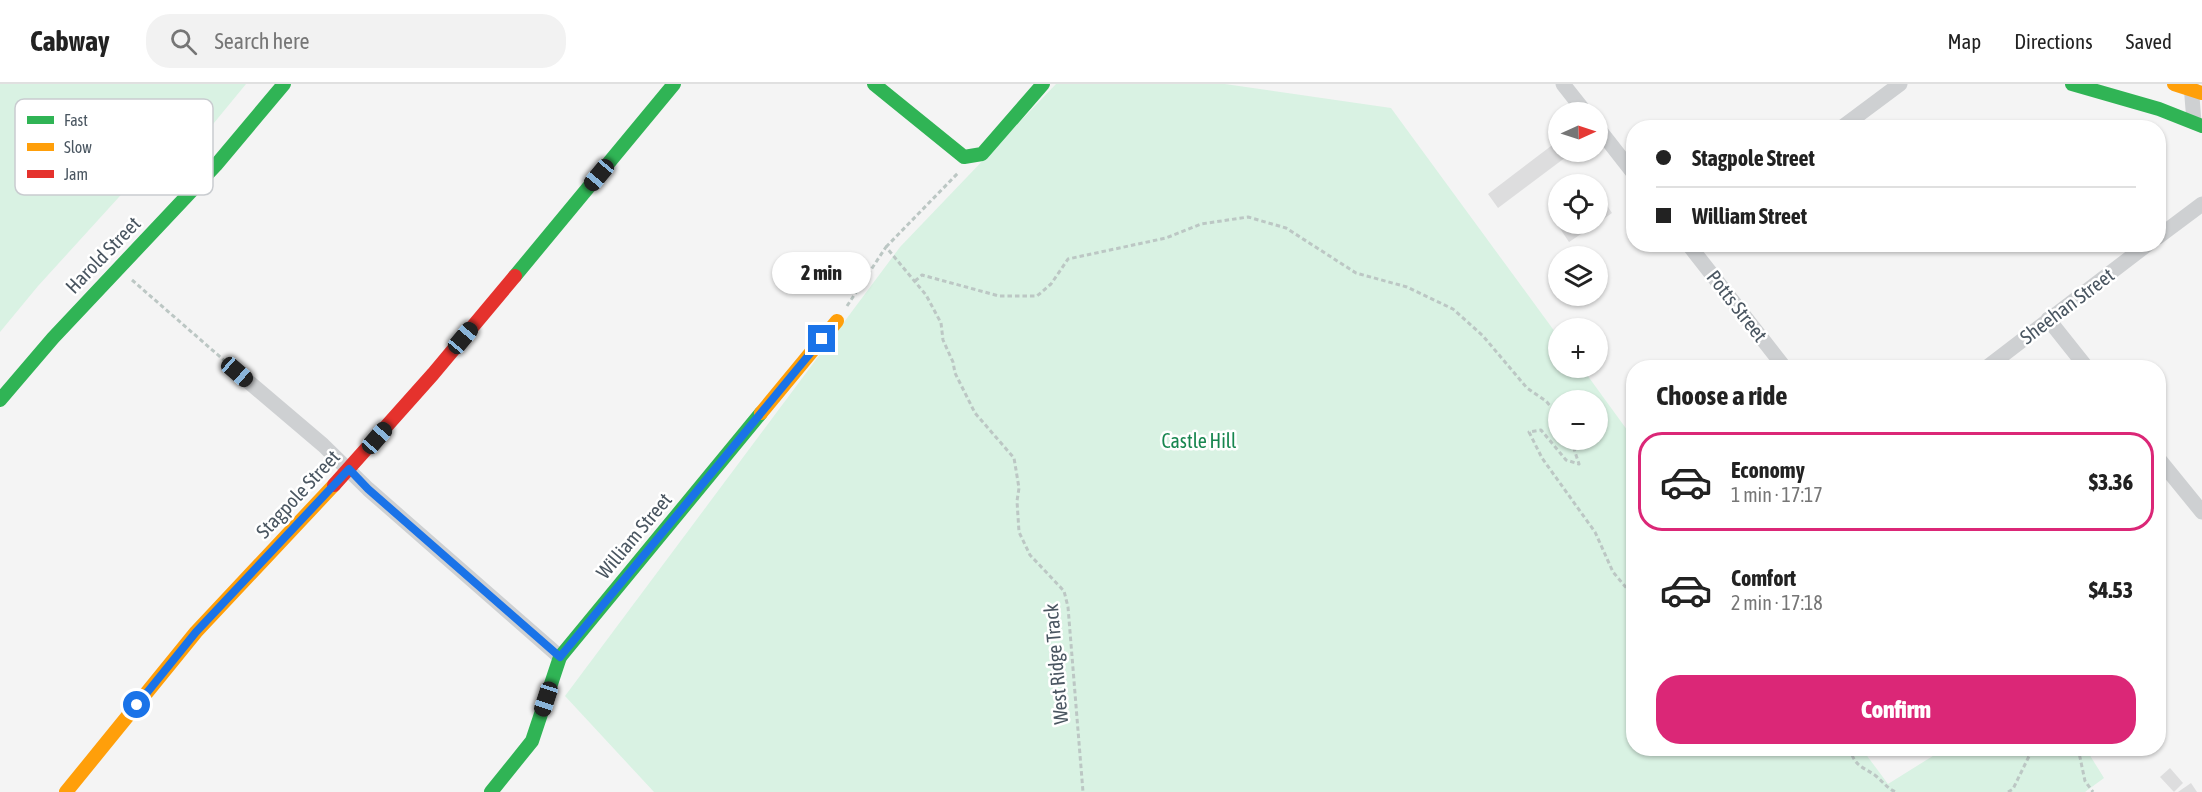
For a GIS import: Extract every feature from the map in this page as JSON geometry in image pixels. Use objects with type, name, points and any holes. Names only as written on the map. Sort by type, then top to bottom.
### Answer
[{"type":"street","name":"Harold Street","points":[[213,168],[284,84]]},
{"type":"street","name":"Stagpole Street","points":[[66,792],[196,632],[349,469],[433,374],[674,84]]},
{"type":"street","points":[[874,84],[964,157],[982,154],[1042,84]]},
{"type":"street","points":[[1563,84],[1577,102]]},
{"type":"street","points":[[1850,120],[1884,91],[1900,84]]},
{"type":"street","points":[[2072,84],[2159,109],[2198,124]]},
{"type":"street","points":[[2175,84],[2195,89],[2198,124]]},
{"type":"street","points":[[2198,124],[2202,103]]},
{"type":"street","points":[[1608,142],[1626,164]]},
{"type":"street","name":"Harold Street","points":[[0,400],[53,338],[187,195]]},
{"type":"street","points":[[2166,231],[2202,204]]},
{"type":"street","name":"Potts Street","points":[[1694,252],[1779,360]]},
{"type":"street","name":"Sheehan Street","points":[[1996,360],[2137,252]]},
{"type":"street","points":[[2048,319],[2081,360]]},
{"type":"street","name":"William Street","points":[[491,792],[532,741],[560,657],[837,321]]},
{"type":"street","points":[[237,372],[560,657]]},
{"type":"street","points":[[2166,468],[2202,512]]},
{"type":"path","points":[[837,321],[886,247],[959,171]]},
{"type":"path","points":[[915,281],[922,274],[999,296],[1037,296],[1051,284],[1068,260],[1166,238],[1201,224],[1248,217],[1287,228],[1356,273],[1407,287],[1453,309],[1483,336],[1527,388],[1548,403]]},
{"type":"path","name":"West Ridge Track","points":[[886,247],[926,295],[941,322],[943,340],[953,362],[955,374],[975,413],[1014,458],[1019,488],[1017,501],[1019,532],[1030,555],[1064,591],[1068,607],[1083,792]]},
{"type":"path","points":[[118,267],[237,372]]},
{"type":"path","points":[[1548,438],[1541,430],[1529,432],[1542,458],[1595,532],[1613,572],[1626,587]]},
{"type":"path","points":[[1558,450],[1566,460],[1579,464],[1574,450]]},
{"type":"path","points":[[1852,756],[1862,769],[1875,774],[1896,792]]},
{"type":"path","points":[[2008,792],[2013,789],[2029,756]]},
{"type":"path","points":[[2080,756],[2085,781],[2093,792]]},
{"type":"green space","points":[[0,84],[246,84],[213,124],[213,99],[15,99],[15,195],[121,195],[38,286],[0,332]]},
{"type":"green space","name":"Castle Hill","points":[[1056,84],[1225,84],[1391,108],[1548,322],[1548,378],[1589,378],[1598,390],[1548,390],[1548,450],[1608,450],[1608,404],[1626,428],[1626,756],[1867,756],[1888,784],[1933,756],[2090,756],[2104,778],[2085,792],[654,792],[565,696],[900,247]]},
{"type":"building","points":[[1548,148],[1548,162],[1559,162],[1498,208],[1488,194]]},
{"type":"building","points":[[1564,234],[1581,234],[1569,242]]},
{"type":"building","points":[[2170,768],[2183,783],[2174,792],[2160,777]]},
{"type":"building","points":[[2191,783],[2197,792],[2178,792]]},
{"type":"traffic: fast","points":[[213,168],[284,84]]},
{"type":"traffic: fast","points":[[515,276],[674,84]]},
{"type":"traffic: fast","points":[[874,84],[964,157],[982,154],[1043,84]]},
{"type":"traffic: fast","points":[[2072,84],[2159,109],[2202,126]]},
{"type":"traffic: fast","points":[[0,400],[53,338],[188,195]]},
{"type":"traffic: fast","points":[[491,792],[532,741],[560,657],[761,413]]},
{"type":"traffic: slow","points":[[2174,84],[2202,93]]},
{"type":"traffic: slow","points":[[761,413],[837,321]]},
{"type":"traffic: slow","points":[[66,792],[196,632],[334,485]]},
{"type":"traffic: jam","points":[[334,485],[433,374],[515,276]]},
{"type":"route","points":[[137,705],[196,632],[349,469],[368,489],[560,657],[822,339]]}]
